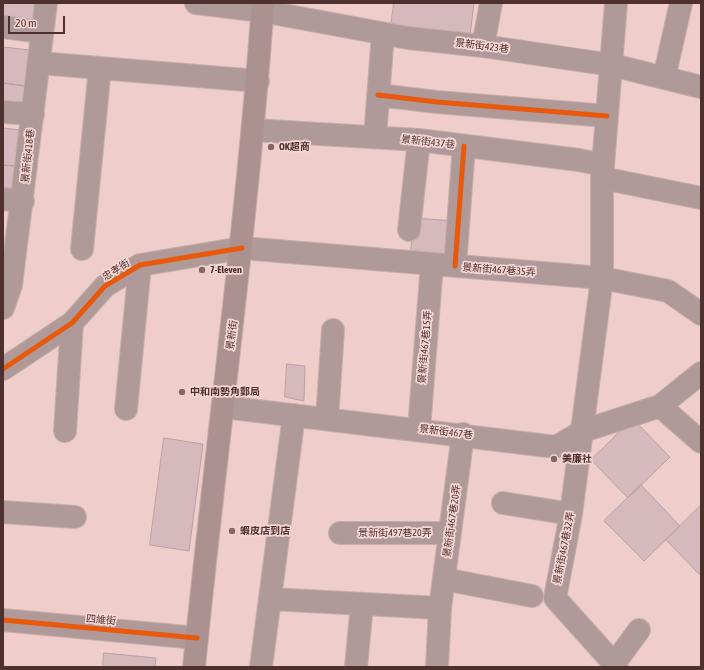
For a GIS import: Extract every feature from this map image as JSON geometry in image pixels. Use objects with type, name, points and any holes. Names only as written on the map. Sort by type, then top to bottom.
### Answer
[{"type":"main road","name":"景新街","points":[[194,667],[242,248],[258,81],[262,7]]},
{"type":"street","name":"景新街418巷","points":[[3,308],[7,285],[13,200],[33,114],[46,3]]},
{"type":"street","name":"景新街423巷","points":[[196,3],[262,7],[383,34],[483,46],[612,65],[701,87]]},
{"type":"street","points":[[483,46],[491,3]]},
{"type":"street","name":"景新街467巷32弄","points":[[615,665],[555,598],[571,514],[602,278],[602,172],[616,3]]},
{"type":"street","points":[[664,78],[681,3]]},
{"type":"street","points":[[3,27],[42,32]]},
{"type":"street","points":[[375,138],[383,34]]},
{"type":"street","points":[[39,63],[258,81]]},
{"type":"street","points":[[82,249],[100,68]]},
{"type":"street","points":[[378,95],[437,102],[607,116]]},
{"type":"street","points":[[3,112],[33,114]]},
{"type":"street","name":"景新街437巷","points":[[253,130],[419,140],[579,160],[602,172],[701,198]]},
{"type":"street","points":[[409,230],[419,140]]},
{"type":"street","points":[[455,266],[464,146]]},
{"type":"street","name":"景新街467巷35弄","points":[[242,248],[602,278],[668,291],[701,314]]},
{"type":"street","name":"忠孝街","points":[[3,369],[72,323],[105,286],[140,265],[242,248]]},
{"type":"street","name":"景新街467巷15弄","points":[[419,429],[432,264]]},
{"type":"street","points":[[126,409],[140,265]]},
{"type":"street","points":[[65,431],[72,323]]},
{"type":"street","points":[[327,419],[333,330]]},
{"type":"street","points":[[701,373],[660,406],[701,442]]},
{"type":"street","name":"景新街467巷","points":[[224,407],[463,434],[556,447],[583,431],[660,406]]},
{"type":"street","points":[[261,667],[294,415]]},
{"type":"street","name":"景新街467巷20弄","points":[[437,667],[440,608],[463,434]]},
{"type":"street","points":[[503,503],[571,514]]},
{"type":"street","points":[[3,512],[75,517]]},
{"type":"street","name":"景新街497巷20弄","points":[[340,533],[450,533]]},
{"type":"street","points":[[444,579],[532,596]]},
{"type":"street","points":[[270,599],[440,608]]},
{"type":"street","points":[[356,667],[362,604]]},
{"type":"street","name":"四維街","points":[[3,620],[197,638]]},
{"type":"street","points":[[615,665],[639,630]]},
{"type":"building","points":[[3,3],[42,3],[38,38],[3,35]]},
{"type":"building","points":[[394,3],[474,3],[470,36],[391,27]]},
{"type":"building","points":[[3,47],[39,51],[35,87],[3,83]]},
{"type":"building","points":[[3,83],[35,87],[31,124],[3,120]]},
{"type":"building","points":[[3,128],[30,131],[26,167],[3,165]]},
{"type":"building","points":[[3,165],[26,167],[22,204],[3,202]]},
{"type":"building","points":[[414,218],[455,221],[452,256],[411,252]]},
{"type":"building","points":[[287,364],[305,366],[304,401],[285,397]]},
{"type":"building","points":[[633,419],[670,457],[628,498],[591,460]]},
{"type":"building","points":[[164,438],[203,444],[189,551],[150,545]]},
{"type":"building","points":[[641,485],[680,526],[644,561],[604,521]]},
{"type":"building","points":[[701,505],[701,576],[666,540]]},
{"type":"building","points":[[104,653],[156,658],[155,667],[103,667]]},
{"type":"cycle path","points":[[378,95],[437,102],[607,116]]},
{"type":"cycle path","points":[[455,266],[464,146]]},
{"type":"cycle path","points":[[3,369],[72,323],[105,286],[140,265],[242,248]]},
{"type":"cycle path","points":[[3,620],[197,638]]},
{"type":"place","name":"OK超商","points":[[271,147]]},
{"type":"place","name":"7-Eleven","points":[[202,270]]},
{"type":"place","name":"中和南勢角郵局","points":[[182,392]]},
{"type":"place","name":"美廉社","points":[[554,459]]},
{"type":"place","name":"蝦皮店到店","points":[[232,531]]}]
